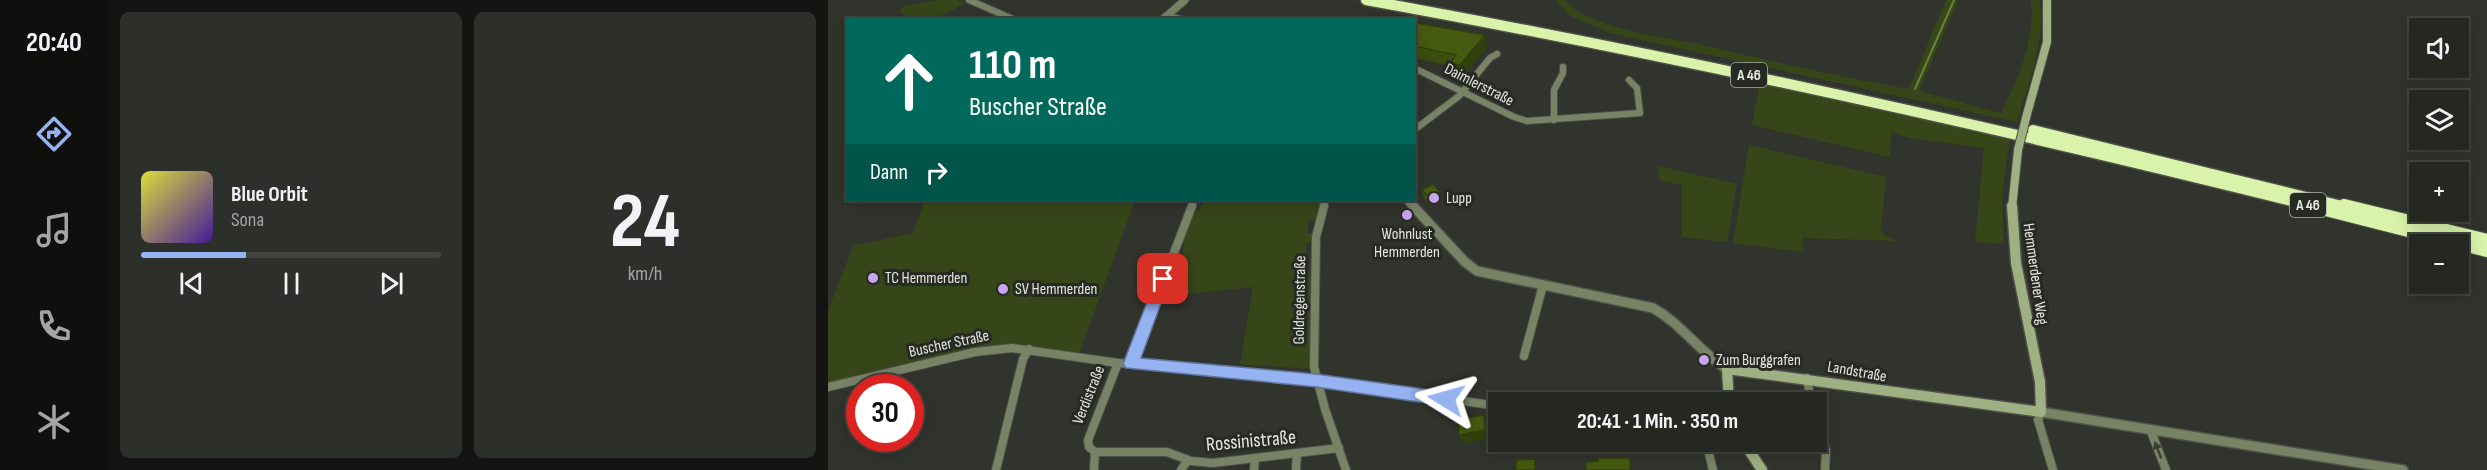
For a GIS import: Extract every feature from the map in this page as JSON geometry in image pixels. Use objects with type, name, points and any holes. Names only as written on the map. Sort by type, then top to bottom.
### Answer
[{"type":"highway","name":"A 46","points":[[1366,0],[1550,34],[1864,100],[2140,164],[2487,250]]},
{"type":"highway","name":"A 46","points":[[1404,0],[1679,53],[1878,96],[2131,153],[2487,241]]},
{"type":"main road","name":"Hemmerdener Weg","points":[[2041,412],[2040,391],[2019,286],[2013,237],[2013,185],[2018,150],[2047,42],[2047,0]]},
{"type":"main road","name":"Landstraße","points":[[1727,369],[1745,373],[1808,378],[1902,394],[2041,412]]},
{"type":"main road","points":[[1727,369],[1728,392]]},
{"type":"main road","points":[[1750,452],[1762,470]]},
{"type":"street","points":[[969,0],[1010,18]]},
{"type":"street","points":[[1164,18],[1185,0]]},
{"type":"street","points":[[1416,128],[1463,92],[1490,58],[1497,54]]},
{"type":"street","points":[[1554,120],[1554,90],[1563,73],[1563,67]]},
{"type":"street","name":"Daimlerstraße","points":[[1416,69],[1516,118],[1554,120],[1640,113],[1636,88],[1629,80]]},
{"type":"street","points":[[1131,364],[1194,201]]},
{"type":"street","name":"Goldregenstraße","points":[[1326,201],[1320,215],[1316,237],[1314,359],[1316,380],[1347,470]]},
{"type":"street","points":[[1408,201],[1473,268],[1486,274],[1640,304],[1658,310],[1679,323],[1718,363],[1727,369]]},
{"type":"street","points":[[1524,356],[1543,285]]},
{"type":"street","name":"Buscher Straße","points":[[828,387],[981,351],[1006,348],[1118,363],[1316,380],[1488,404]]},
{"type":"street","points":[[996,470],[1023,359],[1029,350]]},
{"type":"street","name":"Verdistraße","points":[[1094,470],[1095,452],[1089,447],[1088,440],[1118,363]]},
{"type":"street","points":[[1808,378],[1810,392]]},
{"type":"street","points":[[2041,412],[2038,420],[2053,470]]},
{"type":"street","name":"Landstraße","points":[[2041,412],[2403,470]]},
{"type":"street","points":[[2150,429],[2166,470]]},
{"type":"street","name":"Rossinistraße","points":[[1095,452],[1167,453],[1188,460],[1214,464],[1339,448]]},
{"type":"street","points":[[1709,452],[1713,470]]},
{"type":"street","points":[[1825,470],[1826,452]]},
{"type":"street","points":[[1296,470],[1297,453]]},
{"type":"street","points":[[1254,470],[1255,459]]},
{"type":"street","points":[[1181,470],[1188,460]]},
{"type":"green space","points":[[939,0],[957,0],[966,3],[937,18],[907,18],[899,11],[904,6]]},
{"type":"green space","points":[[1555,0],[1565,0],[1593,19],[1631,31],[1909,89],[1946,0],[1958,0],[1919,91],[2001,113],[2014,86],[2028,44],[2031,30],[2031,0],[2040,0],[2041,16],[2035,62],[2017,122],[1610,33],[1572,17]]},
{"type":"green space","points":[[1760,82],[2010,138],[2002,195],[2004,244],[1975,242],[1984,148],[1910,138],[1891,132],[1890,157],[1752,125]]},
{"type":"green space","points":[[1749,145],[1886,177],[1881,231],[1885,236],[1899,241],[1802,238],[1803,252],[1733,243]]},
{"type":"green space","points":[[1658,166],[1737,184],[1727,242],[1682,237],[1682,185],[1659,180]]},
{"type":"green space","name":"SV Hemmerden","points":[[925,201],[1135,201],[1079,354],[1024,346],[978,348],[870,374],[846,374],[846,380],[828,384],[828,311],[853,246],[913,233]]},
{"type":"green space","points":[[1205,201],[1321,201],[1315,220],[1309,220],[1307,233],[1313,233],[1313,242],[1306,243],[1305,271],[1312,270],[1311,369],[1240,364],[1253,287],[1178,295],[1186,264],[1179,264],[1185,243],[1182,243],[1193,216]]},
{"type":"building","points":[[1416,24],[1485,35],[1459,66],[1451,62],[1456,55],[1416,46]]},
{"type":"building","points":[[1433,184],[1440,192],[1428,196],[1422,190]]},
{"type":"building","points":[[1484,415],[1485,430],[1459,435],[1458,420]]},
{"type":"building","points":[[1598,458],[1630,458],[1630,470],[1586,470],[1586,462],[1598,461]]},
{"type":"building","points":[[1535,459],[1535,470],[1516,470],[1516,460]]},
{"type":"waterway","points":[[1915,89],[1954,0]]},
{"type":"place","name":"Lupp","points":[[1434,198]]},
{"type":"place","name":"Wohnlust Hemmerden","points":[[1407,215]]},
{"type":"place","name":"TC Hemmerden","points":[[873,278]]},
{"type":"place","name":"SV Hemmerden","points":[[1003,289]]},
{"type":"place","name":"Zum Burggrafen","points":[[1704,360]]},
{"type":"route","points":[[1163,279],[1131,364],[1316,380],[1446,399]]}]
